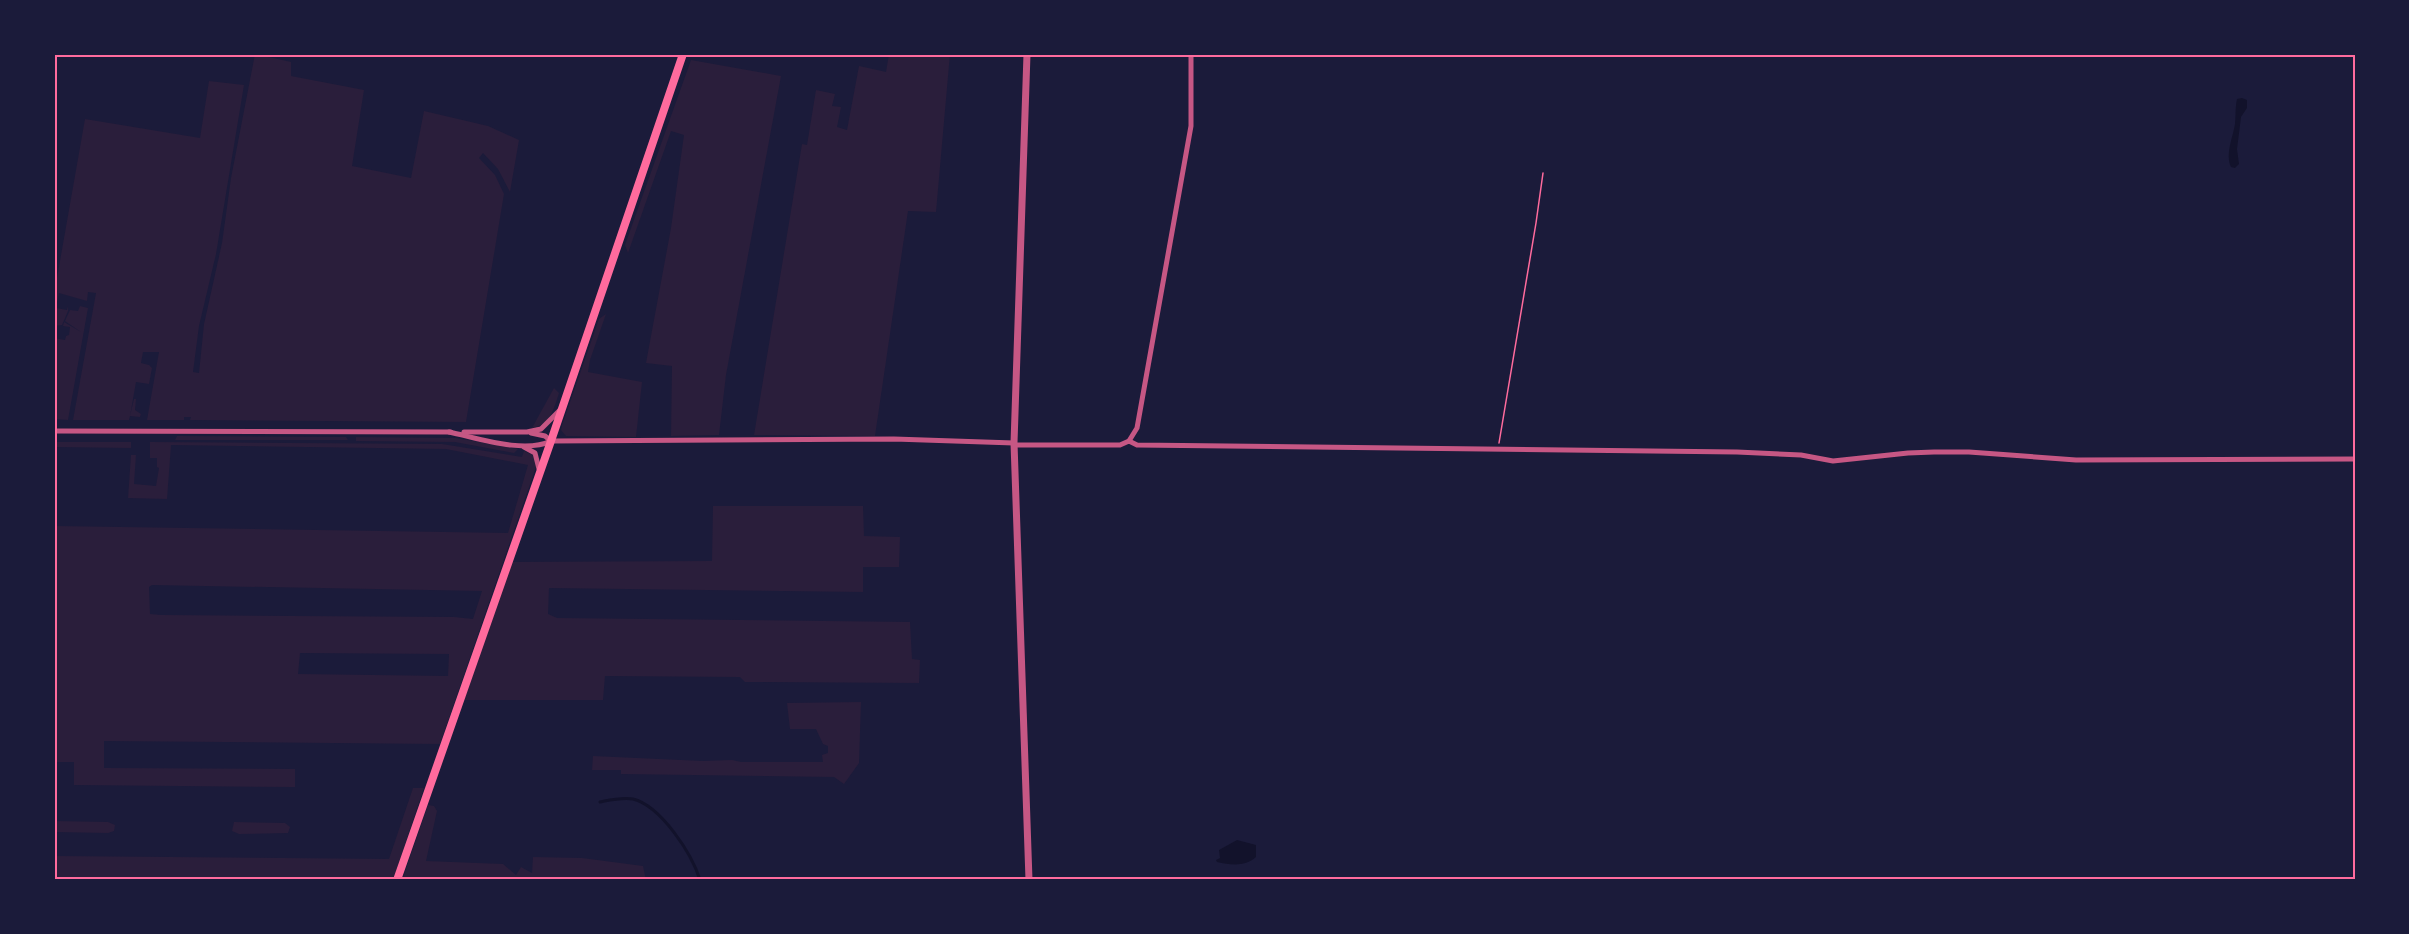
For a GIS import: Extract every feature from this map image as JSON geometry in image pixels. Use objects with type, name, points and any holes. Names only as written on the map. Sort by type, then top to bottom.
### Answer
[{"type":"main road","points":[[397,880],[540,474],[683,54]]},
{"type":"street","points":[[1027,54],[1014,444],[1029,880]]},
{"type":"street","points":[[449,432],[522,446],[551,441],[894,439],[1014,444],[1120,445],[1129,441],[1137,428],[1191,126],[1191,54]]},
{"type":"street","points":[[527,432],[546,426],[562,408]]},
{"type":"street","points":[[54,431],[527,432],[545,436],[551,441]]},
{"type":"street","points":[[1129,441],[1137,445],[1737,452],[1801,455],[1833,461],[1934,452],[2076,460],[2355,459]]},
{"type":"street","points":[[522,446],[535,453],[540,474]]},
{"type":"path","points":[[1497,450],[1543,173]]},
{"type":"shaded area","points":[[255,54],[291,62],[291,76],[364,90],[352,166],[411,178],[424,111],[488,126],[519,140],[510,192],[498,169],[483,153],[479,158],[495,175],[504,194],[466,422],[190,420],[191,417],[184,417],[184,420],[147,420],[159,352],[143,352],[141,363],[152,368],[149,384],[136,382],[129,420],[73,420],[96,293],[88,292],[87,301],[59,293],[56,308],[67,310],[68,306],[68,311],[62,325],[54,326],[54,295],[85,119],[200,138],[209,81],[244,85],[216,254],[199,326],[193,372],[199,373],[204,324],[222,243],[231,178]]},
{"type":"shaded area","points":[[889,54],[950,54],[936,212],[908,211],[875,436],[754,435],[802,144],[807,145],[816,90],[835,94],[832,106],[841,107],[837,127],[847,130],[859,66],[886,72]]},
{"type":"shaded area","points":[[691,60],[781,76],[726,375],[719,435],[671,436],[672,366],[646,363],[671,228],[684,135],[671,131],[628,253],[625,245]]},
{"type":"shaded area","points":[[2237,99],[2247,100],[2247,108],[2241,117],[2237,149],[2239,164],[2235,168],[2231,167],[2229,162],[2229,151],[2235,124]]},
{"type":"shaded area","points":[[80,306],[88,308],[68,420],[54,419],[54,338],[65,340],[69,335],[70,327],[63,326],[64,322],[81,332],[65,321],[70,310],[78,311]]},
{"type":"shaded area","points":[[606,314],[588,372],[642,382],[636,437],[566,436],[561,430],[562,425],[599,319]]},
{"type":"shaded area","points":[[554,388],[559,393],[550,415],[543,424],[532,428]]},
{"type":"shaded area","points":[[134,399],[136,399],[135,410],[141,414],[140,417],[130,416]]},
{"type":"shaded area","points":[[177,436],[346,437],[348,440],[175,440]]},
{"type":"shaded area","points":[[356,437],[456,438],[518,449],[514,453],[455,442],[356,441]]},
{"type":"shaded area","points":[[54,442],[131,442],[131,448],[54,447]]},
{"type":"shaded area","points":[[150,442],[442,444],[522,457],[524,451],[533,455],[536,467],[440,744],[104,741],[104,768],[295,769],[295,787],[74,785],[74,762],[54,762],[54,526],[508,533],[528,465],[446,449],[171,445],[167,499],[128,498],[131,455],[136,455],[134,484],[156,486],[159,468],[157,458],[150,458]],"holes":[[[152,585],[482,591],[473,619],[161,615],[150,614],[149,587]],[[300,653],[449,654],[448,676],[298,674]]]},
{"type":"shaded area","points":[[713,506],[863,506],[864,536],[900,537],[899,567],[863,567],[863,592],[549,588],[548,614],[557,618],[910,622],[912,659],[920,660],[919,683],[745,682],[740,677],[605,676],[603,700],[464,700],[512,562],[712,561]]},
{"type":"shaded area","points":[[861,702],[859,763],[844,784],[834,777],[621,774],[621,770],[592,770],[593,756],[741,762],[823,762],[822,755],[828,753],[828,746],[823,744],[816,729],[790,729],[787,703]]},
{"type":"shaded area","points":[[413,788],[424,788],[393,880],[54,880],[54,856],[389,859]]},
{"type":"shaded area","points":[[428,805],[434,806],[437,811],[426,861],[503,864],[516,875],[521,867],[532,873],[533,857],[582,858],[643,866],[646,880],[402,880]]},
{"type":"shaded area","points":[[54,821],[108,822],[115,825],[114,831],[108,833],[54,832]]},
{"type":"shaded area","points":[[234,822],[285,823],[290,827],[288,833],[239,834],[232,831]]},
{"type":"shaded area","points":[[1237,840],[1256,845],[1256,857],[1243,864],[1217,862],[1216,860],[1220,858],[1219,850]]},
{"type":"waterway","points":[[600,802],[633,799],[644,803],[674,832],[690,857],[700,880]]}]
